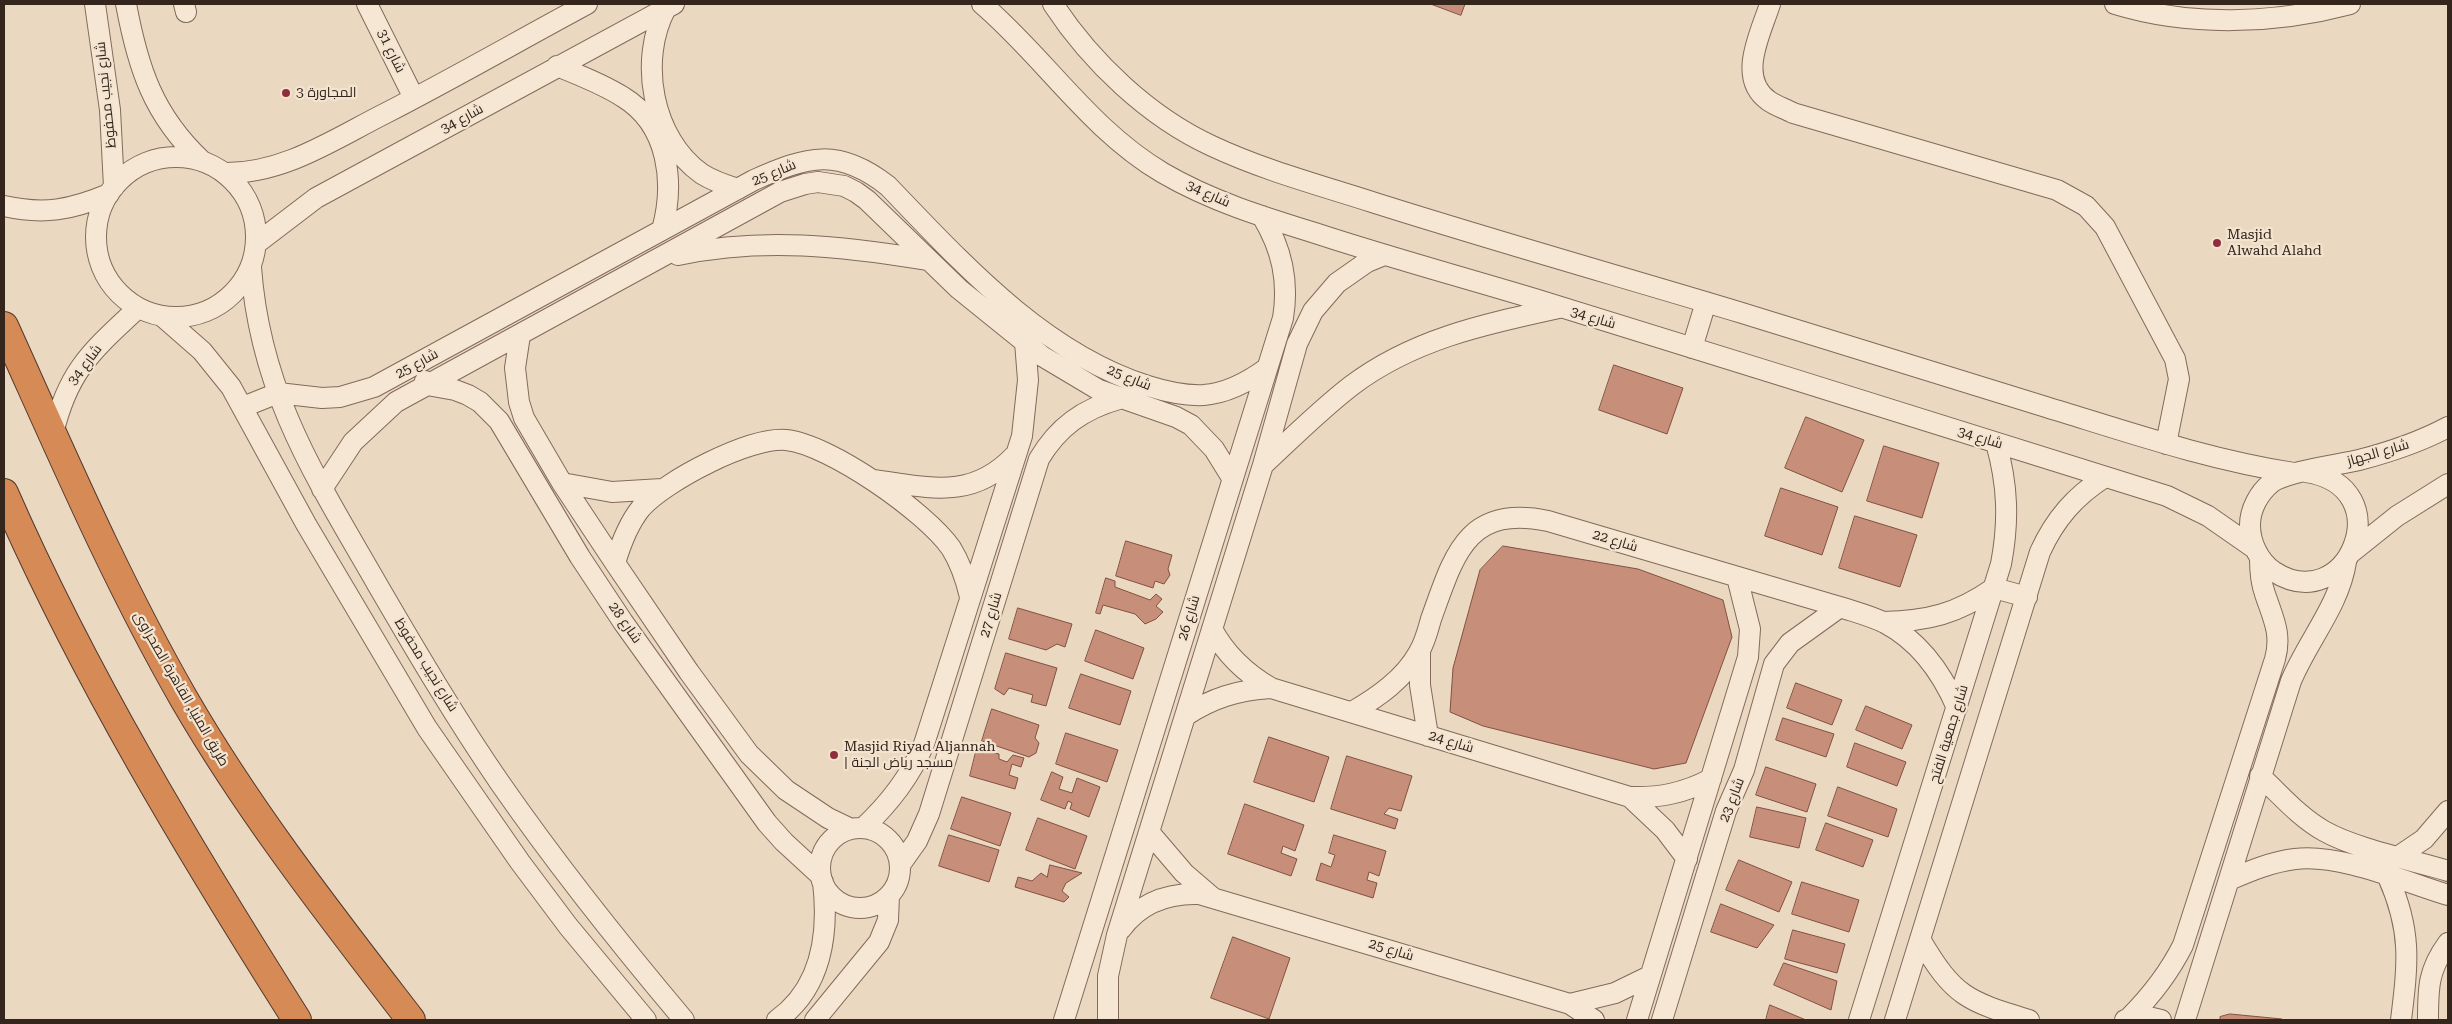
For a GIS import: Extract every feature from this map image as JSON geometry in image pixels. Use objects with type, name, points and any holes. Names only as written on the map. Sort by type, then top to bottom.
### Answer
[{"type":"highway","name":"طريق المنيا, القاهرة الصحراوى","points":[[4,326],[120,583],[180,693],[218,755],[272,836],[411,1020]]},
{"type":"highway","points":[[4,493],[20,531],[107,699],[218,896],[297,1020]]},
{"type":"street","name":"شارع نجيب محفوظ","points":[[95,4],[110,110],[111,190]]},
{"type":"street","points":[[126,4],[138,61],[146,84],[169,126],[184,145],[202,161],[224,173],[234,182],[249,204],[256,229],[256,243],[251,267],[234,294],[208,311],[178,318],[162,316],[138,308],[115,289],[101,264],[96,235],[102,207],[111,190],[125,175],[154,160],[170,157],[202,161]]},
{"type":"street","name":"شارع 31","points":[[367,4],[414,98]]},
{"type":"street","points":[[224,173],[254,171],[285,163],[414,98],[587,4]]},
{"type":"street","name":"شارع 34","points":[[982,4],[1017,36],[1085,112],[1135,155],[1192,188],[1223,203],[1384,255],[1692,348],[2167,496],[2208,516],[2257,553]]},
{"type":"street","points":[[1053,4],[1071,31],[1098,62],[1172,123],[1211,146],[1266,167],[1430,220],[1706,302],[2166,444],[2229,462],[2330,478],[2344,490],[2354,505],[2358,529],[2333,604],[2306,647],[2291,681],[2185,1020]]},
{"type":"street","points":[[1770,4],[1754,53],[1751,71],[1756,86],[1768,100],[1793,113],[2057,190],[2086,206],[2105,227],[2175,359],[2178,384],[2166,444]]},
{"type":"street","points":[[2115,4],[2162,14],[2204,19],[2249,20],[2288,16],[2350,4]]},
{"type":"street","points":[[662,230],[669,199],[670,182],[652,75],[656,31],[670,6]]},
{"type":"street","name":"شارع 34","points":[[256,243],[316,198],[670,6]]},
{"type":"street","points":[[104,67],[138,61]]},
{"type":"street","points":[[557,66],[625,97],[693,167],[714,181],[738,188]]},
{"type":"street","name":"شارع 25","points":[[278,393],[322,398],[340,396],[374,387],[738,188],[783,166],[811,159],[826,159],[855,165],[873,174],[990,288],[1049,334],[1100,366],[1154,388],[1187,395],[1221,392],[1253,378],[1266,368]]},
{"type":"street","name":"شارع 25","points":[[322,489],[340,457],[366,427],[396,402],[780,192],[818,182],[844,186],[867,200],[959,289],[1025,342],[1079,380],[1119,399],[1191,425],[1214,449],[1232,478]]},
{"type":"street","points":[[4,206],[26,211],[54,211],[82,206],[111,190]]},
{"type":"street","points":[[886,218],[902,201]]},
{"type":"street","name":"شارع 26","points":[[1064,1020],[1277,336],[1286,299],[1286,280],[1278,247],[1262,216]]},
{"type":"street","points":[[658,259],[718,248],[778,244],[838,247],[927,260]]},
{"type":"street","name":"شارع 26","points":[[1108,1020],[1108,976],[1117,935],[1263,465],[1297,344],[1313,311],[1337,284],[1367,262],[1384,255]]},
{"type":"street","name":"شارع نجيب محفوظ","points":[[251,267],[258,327],[278,393],[289,424],[322,489],[418,654],[499,780],[593,910],[684,1020]]},
{"type":"street","points":[[1692,348],[1706,302]]},
{"type":"street","name":"شارع 34","points":[[53,434],[59,408],[69,384],[84,361],[138,308]]},
{"type":"street","points":[[1263,465],[1329,403],[1377,368],[1402,354],[1457,332],[1561,308]]},
{"type":"street","points":[[162,316],[202,351],[231,387],[306,524],[426,728],[568,926],[646,1020]]},
{"type":"street","name":"شارع 28","points":[[520,335],[516,385],[524,418],[531,433],[562,483],[690,672],[749,754],[767,773],[806,804],[857,828]]},
{"type":"street","points":[[1277,336],[1297,344]]},
{"type":"street","name":"شارع 27","points":[[857,828],[888,804],[905,781],[924,744],[1016,454],[1027,398],[1025,342]]},
{"type":"street","points":[[414,365],[427,385]]},
{"type":"street","name":"شارع 28","points":[[427,385],[455,390],[480,402],[499,421],[580,557],[669,685],[767,823],[822,879]]},
{"type":"street","points":[[1146,408],[1154,388]]},
{"type":"street","points":[[243,407],[278,393]]},
{"type":"street","name":"شارع 27","points":[[900,865],[924,828],[950,751],[1039,459],[1054,438],[1072,420],[1094,407],[1119,399]]},
{"type":"street","name":"شارع الجهاز","points":[[2300,472],[2388,452],[2448,427]]},
{"type":"street","points":[[512,443],[531,433]]},
{"type":"street","points":[[615,562],[619,548],[640,509],[662,489],[734,451],[769,440],[784,440],[813,446],[871,480],[922,518],[938,534],[960,563],[970,597]]},
{"type":"street","name":"شارع جمعية الفتح","points":[[1859,1020],[1994,588],[2006,540],[2008,516],[2003,467],[1996,443]]},
{"type":"street","points":[[871,480],[940,489],[955,488],[984,480],[998,473],[1016,454],[1039,459]]},
{"type":"street","points":[[2127,1019],[2160,984],[2173,965],[2183,945],[2270,676],[2279,641],[2276,623],[2262,581],[2250,524],[2256,501],[2272,482],[2300,472]]},
{"type":"street","points":[[1895,1020],[2040,552],[2056,522],[2073,501],[2105,477]]},
{"type":"street","points":[[562,483],[587,490],[612,492],[662,489]]},
{"type":"street","points":[[2257,553],[2279,574],[2302,580],[2326,576],[2397,516],[2448,484]]},
{"type":"street","name":"شارع 22","points":[[1352,712],[1383,692],[1397,680],[1420,651],[1458,552],[1480,529],[1503,519],[1529,517],[1840,607],[1883,622],[1914,645],[1928,659],[1949,690],[1957,708]]},
{"type":"street","name":"شارع 23","points":[[1638,1020],[1735,700],[1750,642],[1748,616],[1737,577]]},
{"type":"street","points":[[1994,588],[2026,597]]},
{"type":"street","name":"شارع 22","points":[[1883,622],[1912,621],[1947,614],[1964,608],[1994,588]]},
{"type":"street","name":"شارع 23","points":[[1662,1020],[1726,811],[1744,770],[1774,664],[1780,653],[1801,633],[1840,607]]},
{"type":"street","name":"شارع 24","points":[[1212,629],[1237,663],[1271,688],[1630,797],[1652,798],[1672,795],[1692,789],[1711,779]]},
{"type":"street","name":"شارع 22","points":[[1420,651],[1420,686],[1428,736]]},
{"type":"street","points":[[669,685],[690,672]]},
{"type":"street","points":[[2270,676],[2291,681]]},
{"type":"street","name":"شارع 24","points":[[1185,716],[1225,695],[1271,688]]},
{"type":"street","points":[[1735,700],[1762,707]]},
{"type":"street","points":[[924,744],[950,751]]},
{"type":"street","points":[[1140,775],[1165,781]]},
{"type":"street","points":[[2260,776],[2309,821],[2325,832],[2448,871]]},
{"type":"street","points":[[474,797],[499,780]]},
{"type":"street","name":"شارع 24","points":[[1630,797],[1665,830],[1687,859]]},
{"type":"street","points":[[2399,856],[2424,839],[2448,812]]},
{"type":"street","points":[[777,1020],[798,1002],[816,972],[821,955],[825,923],[822,856],[826,846],[842,832],[857,828],[879,833],[892,844],[900,865],[900,876],[889,896],[888,920],[879,942],[815,1020]]},
{"type":"street","name":"شارع 25","points":[[1149,832],[1178,867],[1212,897]]},
{"type":"street","points":[[2357,866],[2362,845]]},
{"type":"street","points":[[2229,880],[2276,862],[2296,859],[2337,861],[2448,895]]},
{"type":"street","points":[[2388,877],[2399,902],[2406,928],[2406,982],[2401,1020]]},
{"type":"street","points":[[822,879],[837,900],[858,908],[869,907],[889,896]]},
{"type":"street","name":"شارع 25","points":[[1117,935],[1136,913],[1160,899],[1186,894],[1212,897],[1570,1004],[1594,1020]]},
{"type":"street","points":[[1671,910],[1694,916]]},
{"type":"street","points":[[1920,940],[1944,977],[1955,989],[1997,1016],[2029,1020]]},
{"type":"street","points":[[2428,1020],[2428,986],[2432,969],[2448,943]]},
{"type":"street","points":[[1570,1004],[1615,993],[1650,976]]},
{"type":"street","points":[[2406,982],[2428,986]]},
{"type":"street","points":[[2127,1019],[2140,1015],[2161,1020]]},
{"type":"building","points":[[1431,4],[1465,4],[1461,15]]},
{"type":"building","points":[[1614,365],[1683,388],[1667,434],[1599,410]]},
{"type":"building","points":[[1806,417],[1864,440],[1842,492],[1785,468]]},
{"type":"building","points":[[1884,446],[1939,463],[1922,518],[1867,501]]},
{"type":"building","points":[[1781,488],[1838,507],[1822,555],[1765,536]]},
{"type":"building","points":[[1855,516],[1917,535],[1900,587],[1839,568]]},
{"type":"building","points":[[1126,541],[1172,555],[1168,569],[1170,575],[1164,584],[1155,581],[1153,588],[1116,576]]},
{"type":"building","points":[[1503,546],[1638,569],[1723,600],[1732,637],[1686,763],[1654,769],[1483,726],[1450,712],[1453,668],[1480,570]]},
{"type":"building","points":[[1106,578],[1115,581],[1115,587],[1150,600],[1156,594],[1162,599],[1156,606],[1163,612],[1156,619],[1145,624],[1135,614],[1103,605],[1100,614],[1096,613]]},
{"type":"building","points":[[1018,608],[1072,624],[1065,647],[1057,644],[1046,650],[1009,639]]},
{"type":"building","points":[[1096,630],[1144,648],[1133,679],[1085,661]]},
{"type":"building","points":[[1006,653],[1057,668],[1046,706],[1031,702],[1033,695],[1009,688],[1004,695],[995,689]]},
{"type":"building","points":[[1081,674],[1131,691],[1120,725],[1069,708]]},
{"type":"building","points":[[1796,683],[1842,700],[1832,725],[1787,708]]},
{"type":"building","points":[[1866,706],[1912,725],[1902,749],[1856,730]]},
{"type":"building","points":[[992,709],[1039,725],[1035,738],[1039,743],[1036,753],[1029,757],[982,741]]},
{"type":"building","points":[[1783,718],[1834,734],[1826,757],[1776,740]]},
{"type":"building","points":[[1066,733],[1118,750],[1107,782],[1056,764]]},
{"type":"building","points":[[1269,737],[1329,757],[1314,802],[1254,782]]},
{"type":"building","points":[[1855,743],[1906,762],[1897,786],[1847,767]]},
{"type":"building","points":[[977,748],[999,754],[999,759],[1007,762],[1013,755],[1024,758],[1021,767],[1012,764],[1009,775],[1018,778],[1015,789],[970,776]]},
{"type":"building","points":[[1347,756],[1412,776],[1401,811],[1389,808],[1384,814],[1398,819],[1395,829],[1331,809]]},
{"type":"building","points":[[1766,767],[1816,784],[1807,812],[1756,795]]},
{"type":"building","points":[[1052,772],[1063,777],[1059,789],[1072,793],[1077,778],[1100,787],[1089,817],[1070,809],[1072,803],[1068,801],[1065,809],[1041,800]]},
{"type":"building","points":[[1838,787],[1897,809],[1888,837],[1828,816]]},
{"type":"building","points":[[962,797],[1011,813],[1000,846],[951,829]]},
{"type":"building","points":[[1245,804],[1304,825],[1295,851],[1283,846],[1281,853],[1297,859],[1291,876],[1228,854]]},
{"type":"building","points":[[1757,807],[1806,818],[1799,848],[1750,837]]},
{"type":"building","points":[[1038,818],[1087,836],[1075,869],[1026,850]]},
{"type":"building","points":[[1826,823],[1873,840],[1863,867],[1816,850]]},
{"type":"building","points":[[949,835],[999,850],[989,882],[939,866]]},
{"type":"building","points":[[1334,835],[1386,851],[1379,876],[1369,872],[1367,880],[1377,883],[1373,898],[1316,880],[1321,863],[1331,867],[1335,855],[1329,853]]},
{"type":"building","points":[[1739,860],[1792,882],[1779,912],[1726,890]]},
{"type":"building","points":[[1050,865],[1082,873],[1066,883],[1062,891],[1069,897],[1064,902],[1015,887],[1018,877],[1032,881],[1041,873],[1047,877]]},
{"type":"building","points":[[1802,882],[1859,900],[1849,932],[1792,914]]},
{"type":"building","points":[[1721,904],[1774,925],[1757,948],[1711,932]]},
{"type":"building","points":[[1793,930],[1845,944],[1837,973],[1785,959]]},
{"type":"building","points":[[1233,937],[1290,958],[1269,1019],[1211,998]]},
{"type":"building","points":[[1784,963],[1837,981],[1831,1010],[1774,985]]},
{"type":"building","points":[[1770,1005],[1806,1020],[1766,1020]]},
{"type":"building","points":[[2230,1014],[2282,1020],[2220,1020],[2220,1017]]},
{"type":"place","name":"المجاورة 3","points":[[286,93]]},
{"type":"place","name":"Masjid Alwahd Alahd","points":[[2217,243]]},
{"type":"place","name":"Masjid Riyad Aljannah | مسجد رياض الجنة","points":[[834,755]]}]
